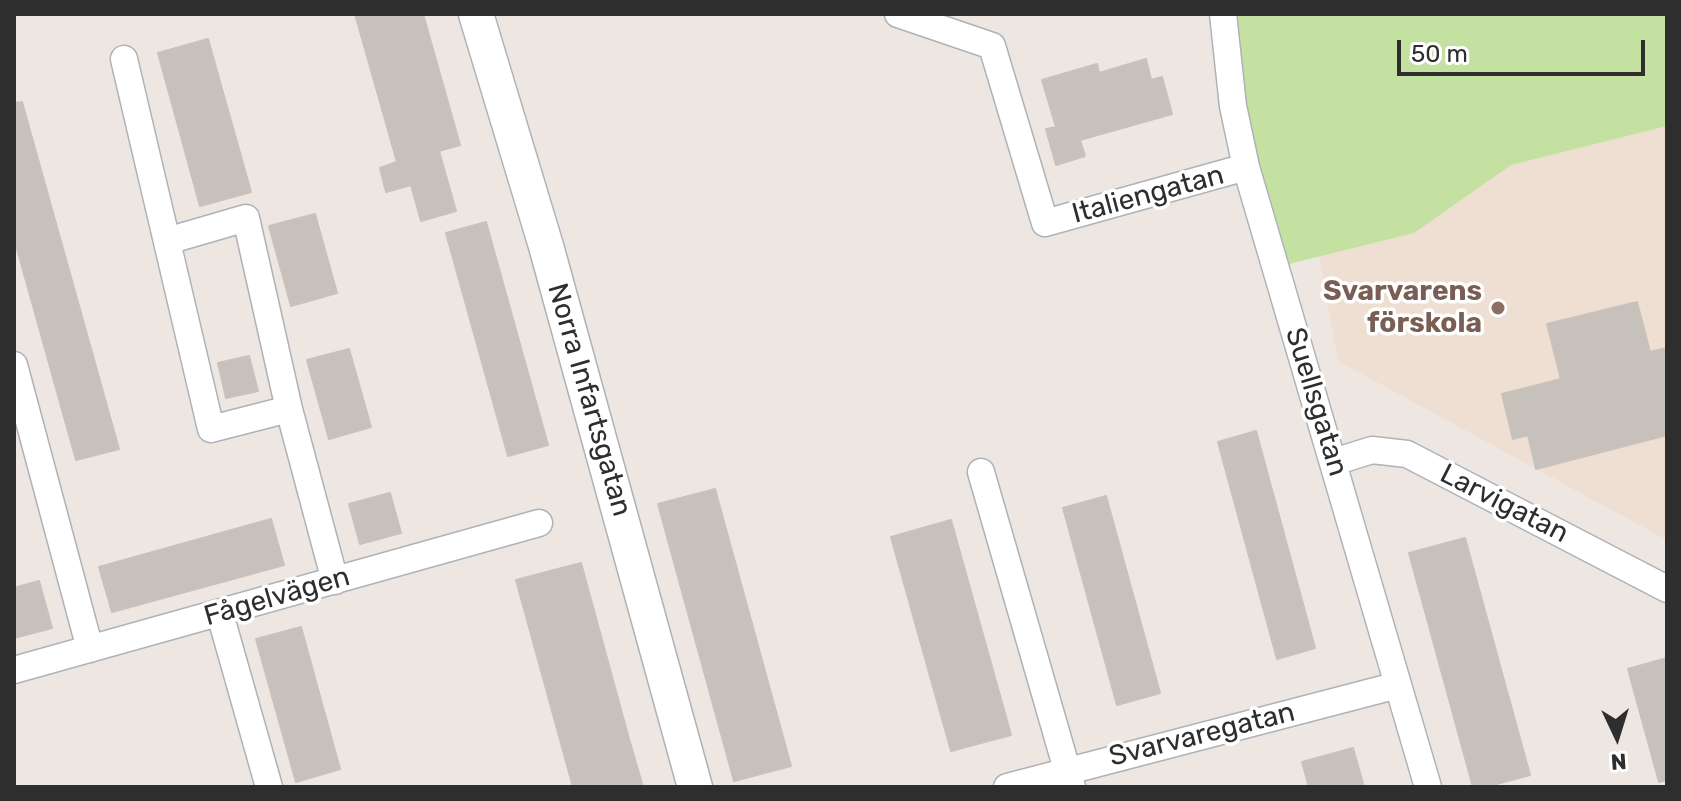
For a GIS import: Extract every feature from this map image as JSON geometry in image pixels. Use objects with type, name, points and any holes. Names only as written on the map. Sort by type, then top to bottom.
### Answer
[{"type":"street","name":"Norra Infartsgatan","points":[[476,14],[558,290],[695,787]]},
{"type":"street","name":"Italiengatan","points":[[898,14],[992,46],[1045,223],[1246,167]]},
{"type":"street","name":"Suellsgatan","points":[[1223,14],[1233,106],[1246,167],[1428,787]]},
{"type":"street","points":[[124,59],[211,429],[289,409]]},
{"type":"street","points":[[167,241],[246,218],[289,409],[335,581]]},
{"type":"street","points":[[14,365],[90,649]]},
{"type":"street","name":"Larvigatan","points":[[1334,462],[1372,450],[1407,454],[1667,589]]},
{"type":"street","points":[[981,472],[1070,778]]},
{"type":"street","name":"Fågelvägen","points":[[14,670],[539,523]]},
{"type":"street","points":[[220,614],[269,787]]},
{"type":"street","name":"Svarvaregatan","points":[[1007,787],[1070,778],[1398,685]]},
{"type":"shaded area","name":"Svarvarens förskola","points":[[1667,126],[1667,540],[1338,361],[1319,255],[1414,233],[1511,165]]},
{"type":"green space","points":[[1223,14],[1667,14],[1667,126],[1511,165],[1414,233],[1277,267]]},
{"type":"building","points":[[355,14],[423,14],[460,145],[439,151],[456,211],[421,221],[411,185],[386,192],[380,168],[397,162]]},
{"type":"building","points":[[208,39],[251,192],[200,206],[158,53]]},
{"type":"building","points":[[1146,59],[1151,80],[1162,77],[1172,114],[1080,140],[1085,156],[1056,165],[1046,129],[1056,127],[1042,80],[1097,64],[1099,73]]},
{"type":"building","points":[[22,102],[119,449],[76,460],[14,238],[14,103]]},
{"type":"building","points":[[315,214],[337,293],[291,306],[269,226]]},
{"type":"building","points":[[486,222],[548,445],[508,456],[446,233]]},
{"type":"building","points":[[1637,302],[1650,352],[1667,348],[1667,435],[1536,469],[1528,435],[1513,439],[1502,394],[1561,379],[1547,324]]},
{"type":"building","points":[[349,349],[371,427],[329,439],[307,360]]},
{"type":"building","points":[[249,356],[258,391],[226,398],[218,363]]},
{"type":"building","points":[[1256,431],[1315,648],[1277,659],[1218,442]]},
{"type":"building","points":[[715,489],[791,766],[734,781],[658,504]]},
{"type":"building","points":[[390,493],[401,533],[360,544],[349,504]]},
{"type":"building","points":[[1106,496],[1160,693],[1117,705],[1063,508]]},
{"type":"building","points":[[271,519],[284,565],[112,612],[99,567]]},
{"type":"building","points":[[951,520],[1011,735],[951,751],[891,537]]},
{"type":"building","points":[[1465,538],[1530,775],[1485,787],[1473,787],[1409,553]]},
{"type":"building","points":[[581,563],[643,787],[573,787],[516,580]]},
{"type":"building","points":[[39,581],[52,628],[14,638],[14,588]]},
{"type":"building","points":[[301,627],[340,769],[296,782],[256,639]]},
{"type":"building","points":[[1667,658],[1667,780],[1659,782],[1628,669]]},
{"type":"building","points":[[1353,748],[1364,787],[1309,787],[1302,762]]},
{"type":"place","name":"Svarvarens förskola","points":[[1498,308]]}]
